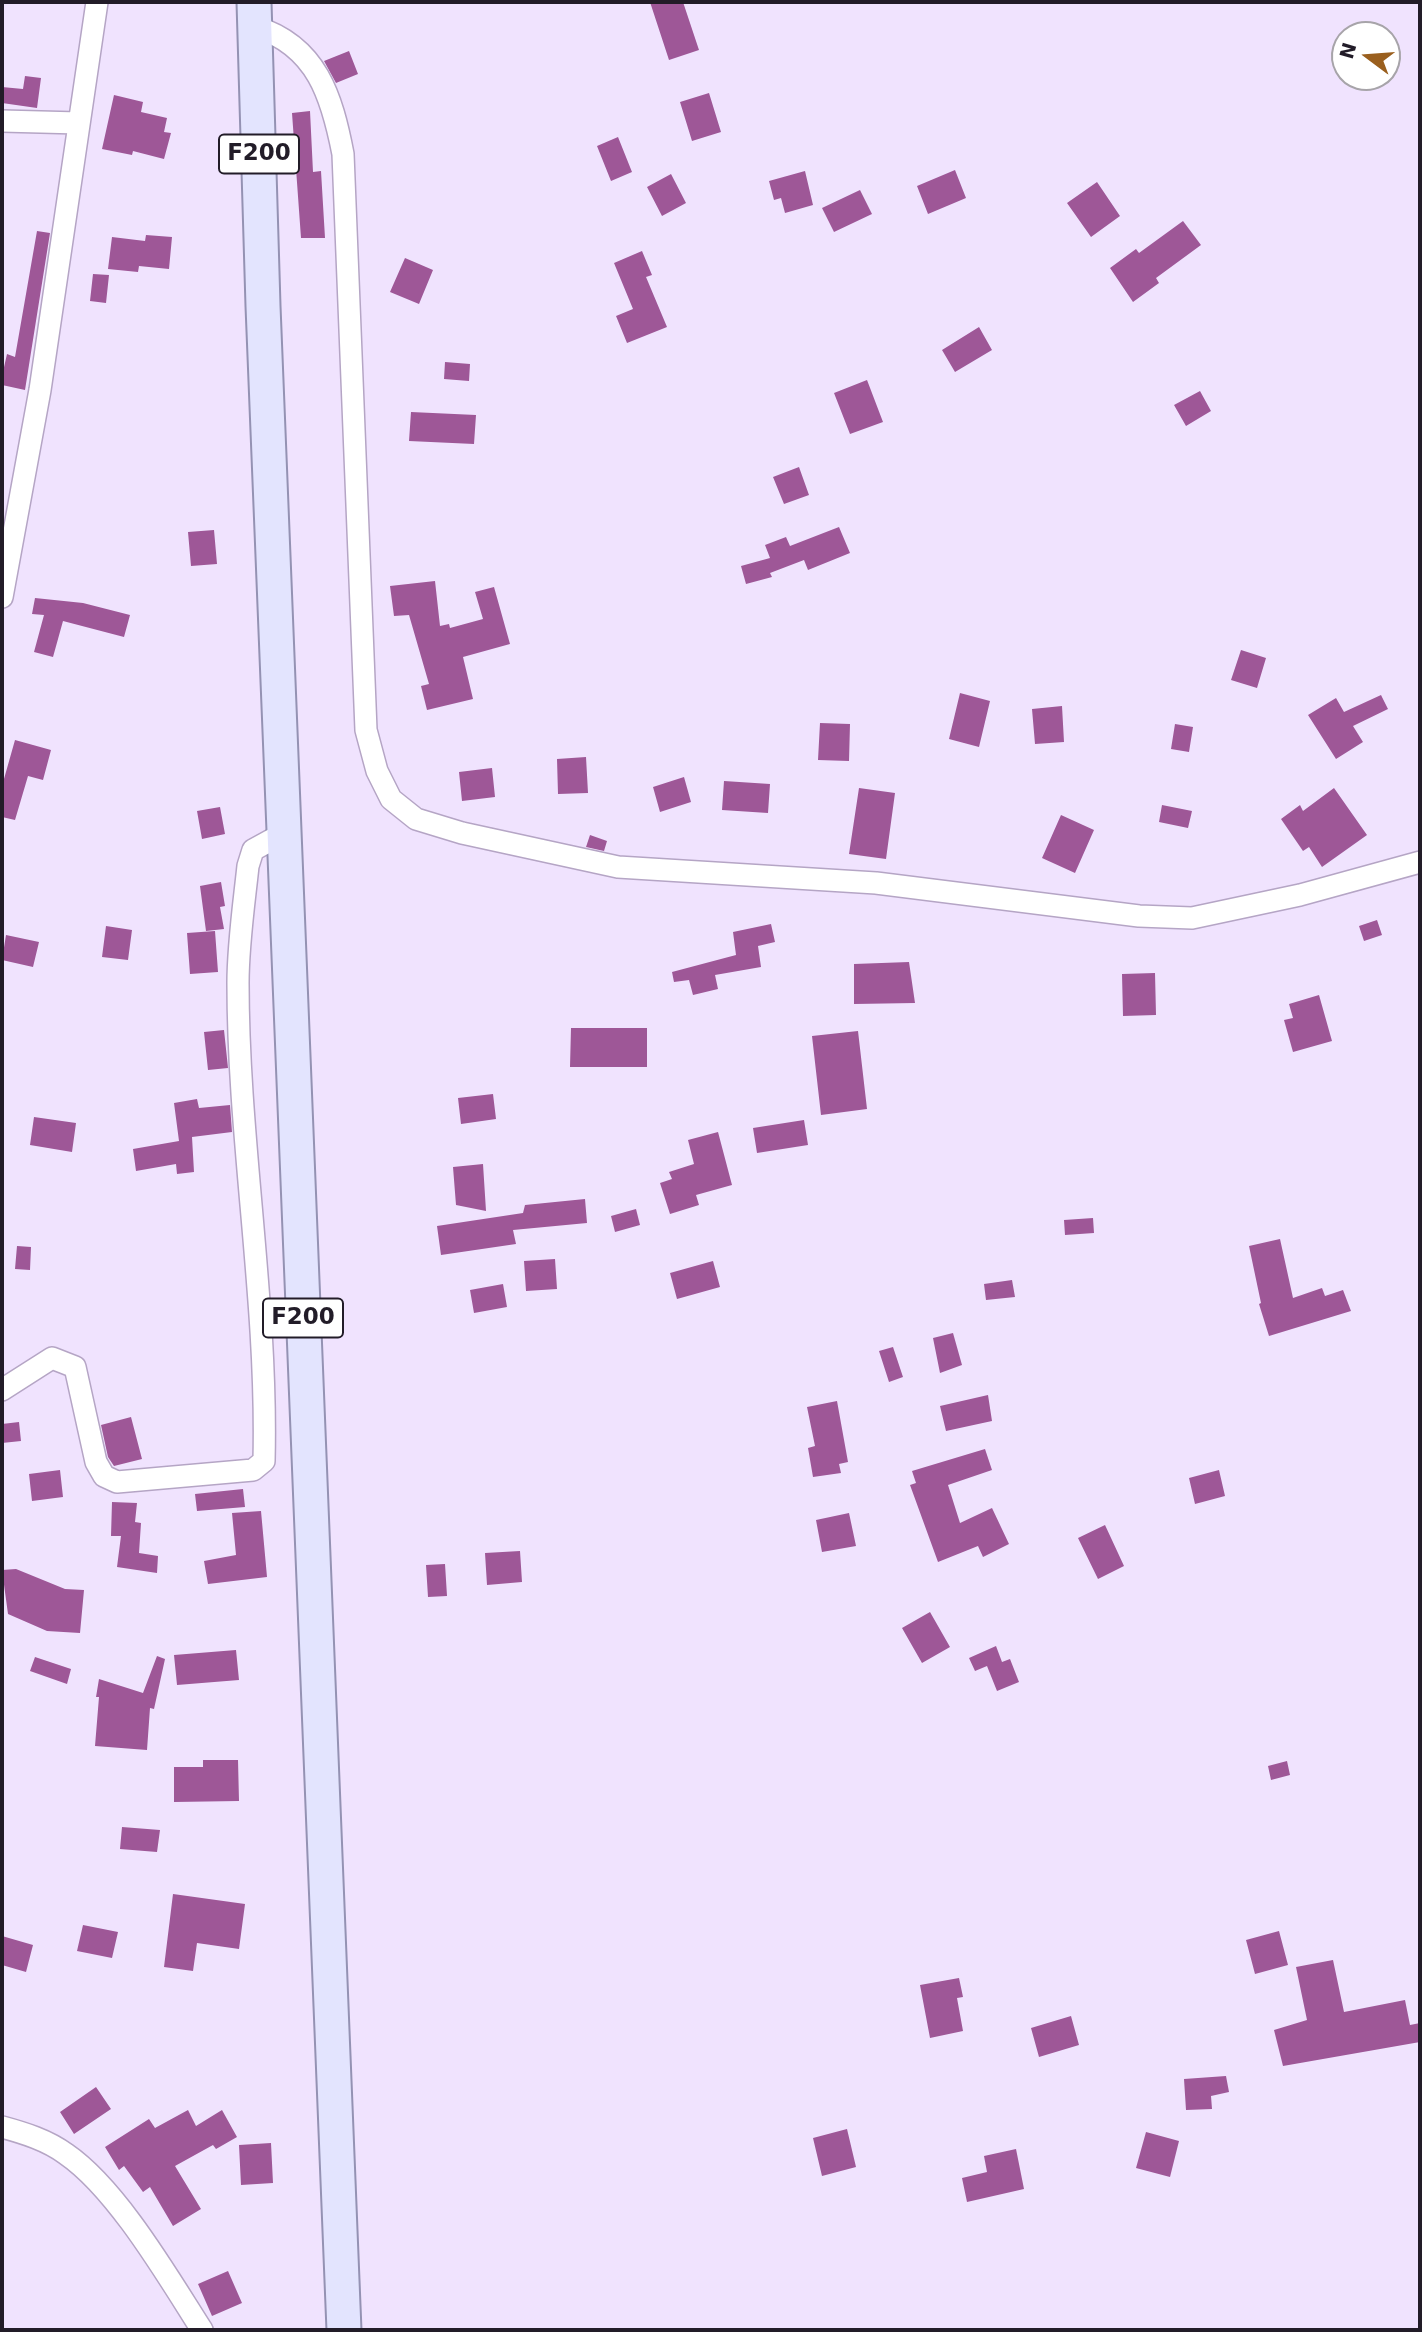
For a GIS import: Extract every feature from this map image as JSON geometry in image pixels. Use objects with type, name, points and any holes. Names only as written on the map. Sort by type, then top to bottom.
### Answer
[{"type":"main road","name":"F200","points":[[255,15],[263,306],[344,2330]]},
{"type":"street","points":[[2,597],[40,390],[97,2]]},
{"type":"street","points":[[255,15],[270,32],[293,47],[316,68],[335,113],[343,154],[366,730],[377,771],[391,799],[416,819],[462,833],[618,867],[876,883],[1139,916],[1192,918],[1261,904],[1420,862]]},
{"type":"street","points":[[2,121],[79,124]]},
{"type":"street","points":[[2,1390],[52,1358],[75,1367],[96,1462],[104,1476],[117,1482],[253,1470],[264,1461],[265,1400],[252,1239],[238,982],[248,866],[253,850],[284,833]]},
{"type":"street","points":[[2,2127],[25,2133],[66,2154],[116,2203],[202,2330]]},
{"type":"building","points":[[650,2],[683,2],[699,50],[669,60]]},
{"type":"building","points":[[349,51],[358,74],[336,83],[324,61]]},
{"type":"building","points":[[25,76],[41,78],[37,108],[2,103],[2,87],[23,89]]},
{"type":"building","points":[[709,93],[721,132],[692,141],[680,102]]},
{"type":"building","points":[[114,95],[143,102],[141,112],[167,118],[164,132],[171,133],[164,159],[133,151],[132,155],[102,149]]},
{"type":"building","points":[[310,111],[313,172],[321,171],[325,238],[301,238],[292,113]]},
{"type":"building","points":[[618,137],[632,172],[611,181],[597,146]]},
{"type":"building","points":[[955,170],[966,198],[928,214],[917,186]]},
{"type":"building","points":[[805,171],[813,205],[785,213],[781,198],[774,200],[769,181]]},
{"type":"building","points":[[671,174],[686,203],[662,216],[647,187]]},
{"type":"building","points":[[1097,182],[1120,216],[1091,237],[1067,203]]},
{"type":"building","points":[[860,190],[872,214],[834,232],[822,208]]},
{"type":"building","points":[[1183,221],[1201,245],[1156,278],[1159,283],[1133,302],[1110,268],[1136,249],[1139,253]]},
{"type":"building","points":[[37,231],[50,233],[25,390],[2,385],[2,376],[7,354],[15,357]]},
{"type":"building","points":[[146,235],[172,237],[169,269],[139,266],[138,272],[108,269],[112,237],[145,241]]},
{"type":"building","points":[[642,251],[652,275],[646,277],[667,327],[627,343],[616,316],[633,309],[614,263]]},
{"type":"building","points":[[405,258],[433,270],[419,304],[390,292]]},
{"type":"building","points":[[93,274],[109,275],[106,303],[90,301]]},
{"type":"building","points":[[979,327],[992,350],[955,372],[942,350]]},
{"type":"building","points":[[445,362],[470,364],[469,381],[444,379]]},
{"type":"building","points":[[867,380],[883,422],[850,434],[834,393]]},
{"type":"building","points":[[1200,391],[1211,411],[1186,426],[1174,405]]},
{"type":"building","points":[[411,412],[476,415],[474,444],[409,441]]},
{"type":"building","points":[[799,467],[809,495],[784,504],[773,477]]},
{"type":"building","points":[[839,527],[850,553],[808,570],[804,560],[770,573],[772,577],[746,584],[741,566],[770,558],[765,545],[786,537],[790,546]]},
{"type":"building","points":[[214,530],[217,564],[191,566],[188,532]]},
{"type":"building","points":[[435,581],[440,626],[449,624],[450,628],[483,619],[475,592],[494,587],[510,644],[463,657],[473,699],[427,710],[421,686],[429,684],[409,615],[394,616],[390,586]]},
{"type":"building","points":[[35,598],[83,603],[130,615],[124,637],[63,621],[53,657],[34,652],[44,615],[32,614]]},
{"type":"building","points":[[1241,650],[1266,658],[1257,688],[1231,680]]},
{"type":"building","points":[[960,693],[990,701],[979,747],[949,739]]},
{"type":"building","points":[[1381,695],[1388,709],[1353,726],[1363,742],[1336,759],[1308,715],[1336,698],[1344,712]]},
{"type":"building","points":[[1062,706],[1064,742],[1035,744],[1032,709]]},
{"type":"building","points":[[820,723],[850,724],[849,761],[818,760]]},
{"type":"building","points":[[1175,724],[1193,727],[1189,752],[1171,749]]},
{"type":"building","points":[[15,740],[51,750],[43,780],[28,776],[15,820],[2,817],[2,786]]},
{"type":"building","points":[[586,757],[588,793],[558,794],[557,759]]},
{"type":"building","points":[[492,768],[495,797],[462,801],[459,772]]},
{"type":"building","points":[[684,777],[691,802],[660,812],[653,787]]},
{"type":"building","points":[[724,781],[770,784],[768,813],[722,810]]},
{"type":"building","points":[[859,788],[895,793],[886,859],[849,854]]},
{"type":"building","points":[[1334,788],[1367,835],[1322,867],[1309,847],[1303,851],[1281,819],[1300,805],[1303,811]]},
{"type":"building","points":[[1162,805],[1192,811],[1188,828],[1159,822]]},
{"type":"building","points":[[220,807],[225,834],[202,839],[197,811]]},
{"type":"building","points":[[1061,815],[1094,830],[1075,873],[1042,858]]},
{"type":"building","points":[[590,835],[607,841],[604,851],[586,847]]},
{"type":"building","points":[[221,882],[225,906],[220,907],[224,929],[206,931],[200,886]]},
{"type":"building","points":[[1377,920],[1382,935],[1364,941],[1359,926]]},
{"type":"building","points":[[771,924],[775,942],[758,946],[761,967],[715,975],[718,989],[693,995],[689,980],[674,982],[672,972],[736,955],[733,932]]},
{"type":"building","points":[[106,926],[132,930],[128,960],[102,957]]},
{"type":"building","points":[[215,931],[218,972],[190,974],[187,933]]},
{"type":"building","points":[[6,935],[39,942],[33,967],[2,960]]},
{"type":"building","points":[[909,962],[915,1003],[854,1004],[854,964]]},
{"type":"building","points":[[1155,973],[1156,1015],[1123,1016],[1122,974]]},
{"type":"building","points":[[1319,995],[1332,1041],[1293,1052],[1284,1020],[1293,1018],[1289,1004]]},
{"type":"building","points":[[571,1028],[647,1028],[647,1067],[570,1067]]},
{"type":"building","points":[[224,1030],[228,1068],[208,1070],[204,1032]]},
{"type":"building","points":[[858,1031],[867,1109],[821,1115],[812,1036]]},
{"type":"building","points":[[493,1094],[496,1119],[461,1124],[458,1098]]},
{"type":"building","points":[[197,1099],[199,1108],[230,1105],[232,1132],[192,1137],[194,1172],[177,1174],[176,1164],[136,1171],[133,1149],[179,1141],[174,1103]]},
{"type":"building","points":[[34,1117],[76,1123],[72,1152],[30,1145]]},
{"type":"building","points":[[804,1120],[808,1145],[757,1153],[753,1128]]},
{"type":"building","points":[[718,1132],[732,1185],[696,1195],[699,1205],[670,1214],[660,1183],[672,1179],[669,1172],[694,1164],[688,1140]]},
{"type":"building","points":[[483,1164],[486,1211],[456,1205],[453,1167]]},
{"type":"building","points":[[585,1199],[587,1223],[513,1230],[516,1244],[441,1255],[437,1226],[523,1213],[525,1205]]},
{"type":"building","points":[[636,1209],[640,1225],[615,1232],[611,1216]]},
{"type":"building","points":[[1093,1218],[1094,1233],[1065,1235],[1064,1220]]},
{"type":"building","points":[[1280,1239],[1293,1298],[1322,1288],[1325,1296],[1343,1290],[1351,1311],[1269,1336],[1259,1304],[1261,1303],[1249,1246]]},
{"type":"building","points":[[17,1246],[31,1247],[30,1270],[15,1269]]},
{"type":"building","points":[[555,1259],[557,1289],[526,1291],[524,1261]]},
{"type":"building","points":[[713,1261],[720,1287],[677,1299],[670,1273]]},
{"type":"building","points":[[1012,1280],[1015,1297],[986,1300],[984,1284]]},
{"type":"building","points":[[503,1284],[507,1307],[474,1313],[470,1290]]},
{"type":"building","points":[[953,1333],[962,1365],[940,1373],[933,1338]]},
{"type":"building","points":[[893,1347],[903,1377],[889,1382],[879,1351]]},
{"type":"building","points":[[988,1395],[992,1421],[946,1431],[940,1406]]},
{"type":"building","points":[[837,1401],[848,1462],[839,1464],[841,1473],[813,1477],[808,1448],[815,1446],[807,1407]]},
{"type":"building","points":[[131,1417],[142,1459],[114,1466],[108,1457],[101,1425]]},
{"type":"building","points":[[19,1422],[21,1441],[2,1443],[2,1424]]},
{"type":"building","points":[[985,1449],[992,1470],[948,1485],[960,1523],[992,1508],[1009,1544],[983,1557],[978,1546],[938,1562],[910,1485],[916,1483],[912,1471]]},
{"type":"building","points":[[60,1470],[63,1497],[32,1501],[29,1474]]},
{"type":"building","points":[[1219,1470],[1225,1496],[1195,1504],[1189,1478]]},
{"type":"building","points":[[243,1489],[245,1507],[197,1511],[195,1494]]},
{"type":"building","points":[[112,1502],[137,1503],[135,1522],[141,1523],[139,1553],[158,1556],[157,1573],[117,1567],[121,1536],[111,1536]]},
{"type":"building","points":[[261,1511],[267,1577],[208,1584],[204,1561],[236,1555],[232,1513]]},
{"type":"building","points":[[849,1513],[856,1546],[822,1552],[816,1520]]},
{"type":"building","points":[[1105,1525],[1124,1566],[1098,1579],[1078,1538]]},
{"type":"building","points":[[520,1551],[522,1582],[487,1585],[485,1553]]},
{"type":"building","points":[[445,1564],[447,1596],[428,1597],[426,1565]]},
{"type":"building","points":[[16,1569],[65,1589],[84,1590],[80,1633],[47,1631],[8,1614],[2,1570]]},
{"type":"building","points":[[930,1612],[950,1647],[922,1663],[902,1628]]},
{"type":"building","points":[[996,1646],[1002,1662],[1010,1659],[1019,1682],[997,1691],[987,1666],[975,1671],[969,1658]]},
{"type":"building","points":[[236,1650],[239,1680],[177,1685],[174,1655]]},
{"type":"building","points":[[157,1656],[165,1659],[154,1709],[150,1708],[147,1750],[95,1746],[99,1679],[143,1693]]},
{"type":"building","points":[[35,1657],[71,1669],[67,1684],[30,1671]]},
{"type":"building","points":[[203,1760],[238,1760],[239,1801],[174,1802],[174,1767],[203,1767]]},
{"type":"building","points":[[1287,1761],[1290,1775],[1271,1780],[1268,1766]]},
{"type":"building","points":[[122,1827],[160,1830],[157,1852],[120,1849]]},
{"type":"building","points":[[173,1894],[245,1904],[239,1949],[197,1943],[193,1971],[164,1967]]},
{"type":"building","points":[[83,1925],[118,1932],[112,1958],[77,1951]]},
{"type":"building","points":[[1279,1931],[1288,1965],[1255,1974],[1246,1940]]},
{"type":"building","points":[[2,1936],[33,1945],[26,1972],[2,1965]]},
{"type":"building","points":[[1333,1960],[1344,2012],[1405,2000],[1410,2025],[1420,2023],[1420,2042],[1283,2066],[1274,2030],[1307,2020],[1296,1967]]},
{"type":"building","points":[[959,1978],[963,1997],[957,1998],[963,2031],[930,2038],[920,1985]]},
{"type":"building","points":[[1071,2016],[1079,2045],[1039,2057],[1031,2028]]},
{"type":"building","points":[[1226,2076],[1229,2092],[1211,2096],[1212,2109],[1186,2110],[1184,2079]]},
{"type":"building","points":[[96,2087],[111,2109],[74,2134],[60,2112]]},
{"type":"building","points":[[188,2110],[196,2126],[222,2110],[237,2137],[216,2149],[213,2145],[175,2166],[201,2209],[173,2226],[150,2187],[143,2192],[124,2166],[119,2170],[105,2147],[149,2119],[155,2128]]},
{"type":"building","points":[[847,2129],[856,2167],[822,2176],[813,2138]]},
{"type":"building","points":[[1146,2132],[1179,2141],[1170,2177],[1136,2168]]},
{"type":"building","points":[[271,2143],[273,2183],[241,2185],[239,2145]]},
{"type":"building","points":[[1016,2149],[1024,2189],[967,2202],[962,2178],[987,2172],[984,2156]]},
{"type":"building","points":[[228,2271],[242,2303],[212,2316],[198,2284]]}]
